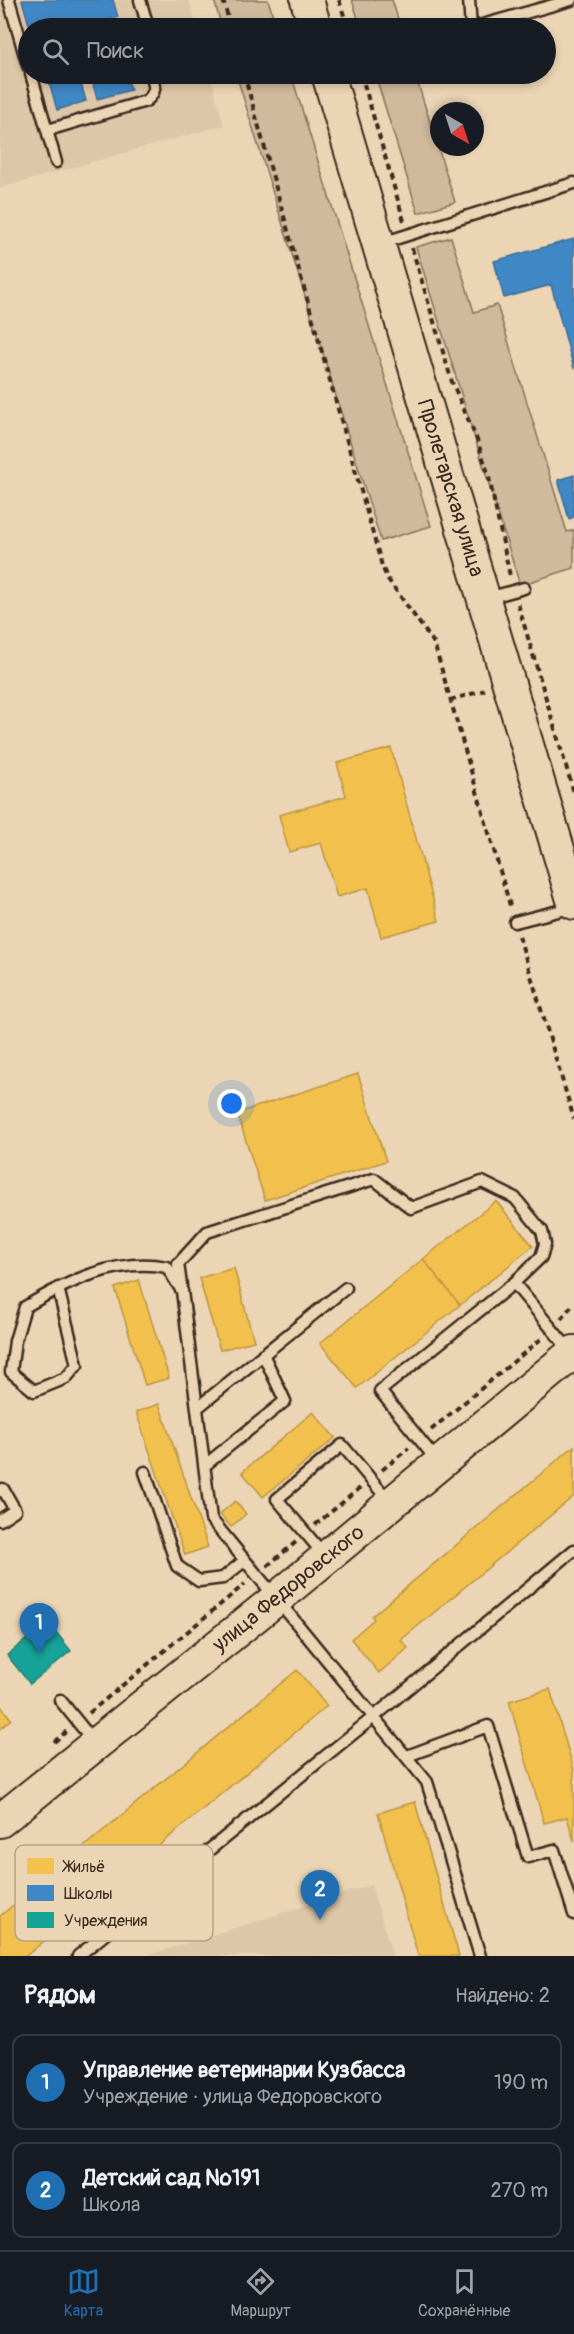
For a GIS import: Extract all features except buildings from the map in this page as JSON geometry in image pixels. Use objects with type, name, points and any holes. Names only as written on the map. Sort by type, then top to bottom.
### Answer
[{"type":"street","points":[[307,0],[312,18]]},
{"type":"street","name":"Пролетарская улица","points":[[331,84],[574,905]]},
{"type":"street","name":"улица Федоровского","points":[[0,1821],[87,1733],[275,1600],[573,1353]]},
{"type":"lane","points":[[9,0],[18,31]]},
{"type":"lane","points":[[140,0],[145,18]]},
{"type":"lane","points":[[469,0],[471,18]]},
{"type":"lane","points":[[507,18],[571,0]]},
{"type":"lane","points":[[34,84],[57,162]]},
{"type":"lane","points":[[48,130],[146,101],[154,95],[154,84]]},
{"type":"lane","points":[[379,244],[574,183]]},
{"type":"lane","points":[[484,599],[519,589]]},
{"type":"lane","points":[[515,922],[574,905]]},
{"type":"lane","points":[[440,1464],[380,1391],[514,1283],[542,1257],[545,1244],[542,1231],[515,1198],[482,1182],[411,1208],[374,1179],[207,1232],[178,1264],[210,1519],[275,1600],[375,1716],[427,1782],[480,1956]]},
{"type":"lane","points":[[58,1288],[77,1365],[66,1378],[34,1392],[11,1372],[15,1341],[25,1307],[58,1288],[101,1270],[148,1263],[167,1267],[182,1291]]},
{"type":"lane","points":[[514,1283],[573,1353]]},
{"type":"lane","points":[[197,1408],[346,1288]]},
{"type":"lane","points":[[204,1466],[285,1401],[263,1354]]},
{"type":"lane","points":[[327,1557],[277,1499],[342,1444],[391,1504]]},
{"type":"lane","points":[[145,1472],[177,1566],[199,1581],[223,1578],[244,1561]]},
{"type":"lane","points":[[0,1491],[3,1490],[15,1510],[0,1520]]},
{"type":"lane","points":[[213,1847],[574,1550]]},
{"type":"lane","points":[[60,1700],[87,1733]]},
{"type":"lane","points":[[407,1756],[488,1726],[528,1857],[554,1850],[574,1914]]},
{"type":"lane","points":[[78,1956],[97,1941]]},
{"type":"path","points":[[223,0],[228,18]]},
{"type":"path","points":[[339,0],[345,18]]},
{"type":"path","points":[[247,84],[382,566],[387,578],[434,643],[574,1119]]},
{"type":"path","points":[[364,84],[452,381],[488,473],[503,554],[519,589],[574,793]]},
{"type":"path","points":[[52,1744],[87,1733],[255,1575],[552,1329],[574,1303]]},
{"type":"shaded area","points":[[0,0],[189,0],[194,18],[18,18],[18,84],[213,84],[224,125],[0,188]]},
{"type":"shaded area","points":[[214,0],[268,0],[274,18],[219,18]]},
{"type":"shaded area","points":[[352,0],[392,0],[398,18],[358,18]]},
{"type":"shaded area","points":[[239,84],[294,84],[431,526],[381,541]]},
{"type":"shaded area","points":[[378,84],[418,84],[430,122],[430,156],[441,156],[455,202],[418,213]]},
{"type":"shaded area","points":[[451,237],[474,312],[497,305],[567,532],[574,530],[574,568],[520,585],[416,247]]},
{"type":"shaded area","points":[[371,1885],[393,1956],[146,1956],[194,1941],[213,1941],[213,1935]]},
{"type":"place","name":"Управление ветеринарии Кузбасса","points":[[39,1653]]},
{"type":"place","name":"Детский сад №191","points":[[320,1920]]}]
